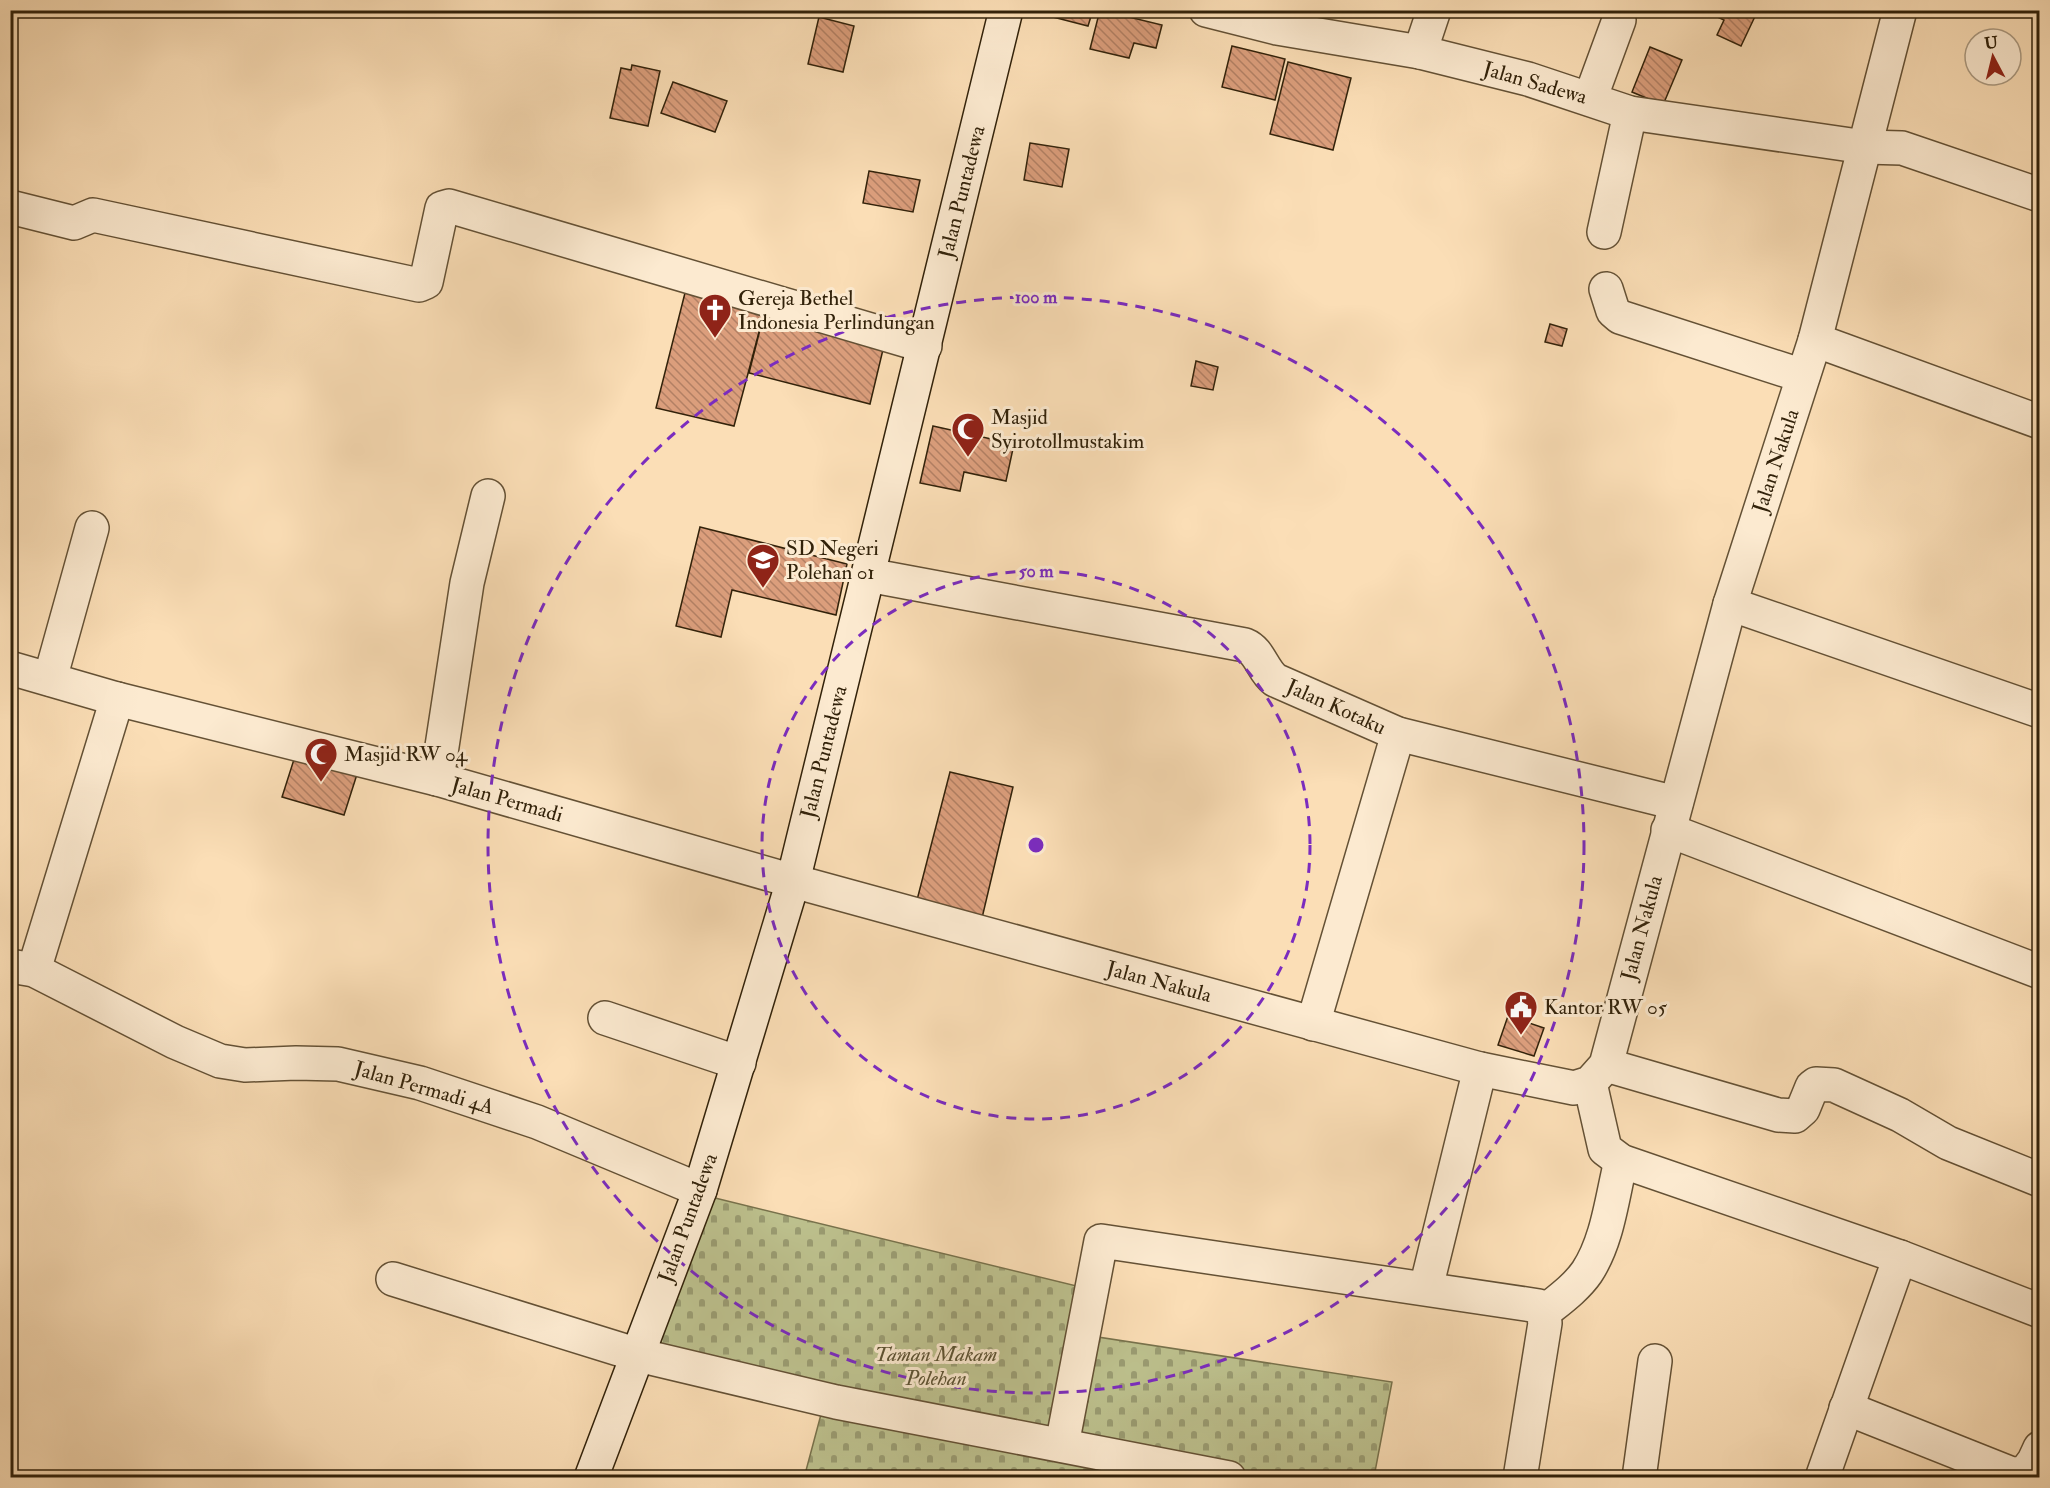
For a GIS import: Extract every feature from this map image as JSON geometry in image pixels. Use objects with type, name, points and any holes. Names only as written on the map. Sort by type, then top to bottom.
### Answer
[{"type":"street","name":"Jalan Puntadewa","points":[[591,1478],[700,1190],[793,881],[1006,10]]},
{"type":"street","name":"Jalan Sadewa","points":[[1206,10],[1280,19],[1420,52],[1528,79],[1630,113],[1865,147],[1902,148],[2040,195]]},
{"type":"street","points":[[1420,52],[1434,10]]},
{"type":"street","points":[[1865,147],[1900,10]]},
{"type":"street","points":[[1590,99],[1619,20]]},
{"type":"street","points":[[1604,232],[1630,113]]},
{"type":"street","name":"Jalan Nakula","points":[[793,881],[1480,1069],[1574,1088],[1598,1074],[1730,604],[1815,340],[1865,147]]},
{"type":"street","points":[[10,207],[74,223],[93,215],[419,285],[426,282],[441,208],[449,206],[925,346]]},
{"type":"street","points":[[1606,289],[1613,311],[1620,317],[1803,376]]},
{"type":"street","points":[[1815,340],[2040,422]]},
{"type":"street","points":[[437,779],[467,583],[488,496]]},
{"type":"street","points":[[50,679],[92,528]]},
{"type":"street","name":"Jalan Kotaku","points":[[868,574],[1245,645],[1255,652],[1269,675],[1275,680],[1398,734],[1672,817],[2040,972]]},
{"type":"street","points":[[1730,604],[2040,711]]},
{"type":"street","name":"Jalan Permadi","points":[[10,668],[117,699],[437,779],[793,881]]},
{"type":"street","points":[[22,968],[117,699]]},
{"type":"street","points":[[1313,1024],[1398,734]]},
{"type":"street","name":"Jalan Permadi 4A","points":[[22,968],[175,1042],[220,1061],[245,1065],[338,1064],[420,1083],[537,1122],[700,1190]]},
{"type":"street","points":[[605,1018],[740,1063]]},
{"type":"street","points":[[1426,1288],[1480,1069]]},
{"type":"street","points":[[2040,1180],[1948,1143],[1900,1115],[1834,1085],[1816,1084],[1812,1087],[1803,1109],[1794,1116],[1598,1074],[1605,1149],[1621,1161],[1900,1257],[2040,1311]]},
{"type":"street","points":[[1543,1312],[1570,1292],[1587,1272],[1601,1244],[1621,1161]]},
{"type":"street","points":[[1062,1446],[1101,1241],[1539,1306],[1545,1323],[1520,1478]]},
{"type":"street","points":[[1822,1478],[1900,1257]]},
{"type":"street","points":[[393,1279],[638,1355],[836,1402],[1228,1478]]},
{"type":"street","points":[[1639,1478],[1655,1361]]},
{"type":"street","points":[[1846,1408],[2012,1474],[2025,1473],[2040,1448]]},
{"type":"green space","name":"Taman Makam Polehan","points":[[711,1197],[1089,1289],[1085,1335],[1392,1382],[1374,1477],[804,1478],[827,1392],[656,1353]]},
{"type":"building","points":[[1046,10],[1093,10],[1088,26],[1045,15]]},
{"type":"building","points":[[1100,10],[1162,25],[1156,48],[1134,43],[1129,58],[1090,49]]},
{"type":"building","points":[[1716,10],[1758,10],[1741,46],[1717,35],[1724,20],[1713,15]]},
{"type":"building","points":[[819,17],[854,26],[843,72],[808,64]]},
{"type":"building","points":[[1232,46],[1285,59],[1275,100],[1222,87]]},
{"type":"building","points":[[1650,47],[1682,60],[1663,105],[1632,92]]},
{"type":"building","points":[[1288,62],[1351,78],[1333,150],[1270,134]]},
{"type":"building","points":[[632,65],[660,71],[648,126],[610,118],[621,68],[631,70]]},
{"type":"building","points":[[673,82],[727,101],[715,132],[661,113]]},
{"type":"building","points":[[1030,143],[1069,149],[1062,187],[1024,180]]},
{"type":"building","points":[[869,171],[920,180],[913,212],[863,203]]},
{"type":"building","name":"Gereja Bethel Indonesia Perlindungan","points":[[687,285],[766,306],[734,426],[656,408]]},
{"type":"building","points":[[766,306],[886,337],[870,404],[749,373]]},
{"type":"building","points":[[1550,324],[1567,329],[1562,346],[1545,342]]},
{"type":"building","points":[[1196,361],[1218,367],[1213,390],[1191,386]]},
{"type":"building","name":"Masjid Syirotollmustakim","points":[[933,426],[1014,444],[1006,481],[964,472],[960,491],[920,483]]},
{"type":"building","name":"SD Negeri Polehan 01","points":[[700,527],[847,564],[836,615],[732,590],[721,637],[676,626]]},
{"type":"building","name":"Masjid RW 04","points":[[297,750],[359,768],[344,815],[282,797]]},
{"type":"building","points":[[950,772],[1013,787],[982,918],[917,900]]},
{"type":"building","name":"Kantor RW 05","points":[[1508,1016],[1544,1028],[1534,1056],[1498,1045]]},
{"type":"place","name":"Gereja Bethel Indonesia Perlindungan","points":[[715,339]]},
{"type":"place","name":"Masjid Syirotollmustakim","points":[[968,458]]},
{"type":"place","name":"SD Negeri Polehan 01","points":[[763,589]]},
{"type":"place","name":"Masjid RW 04","points":[[321,783]]},
{"type":"place","name":"Kantor RW 05","points":[[1521,1036]]}]
